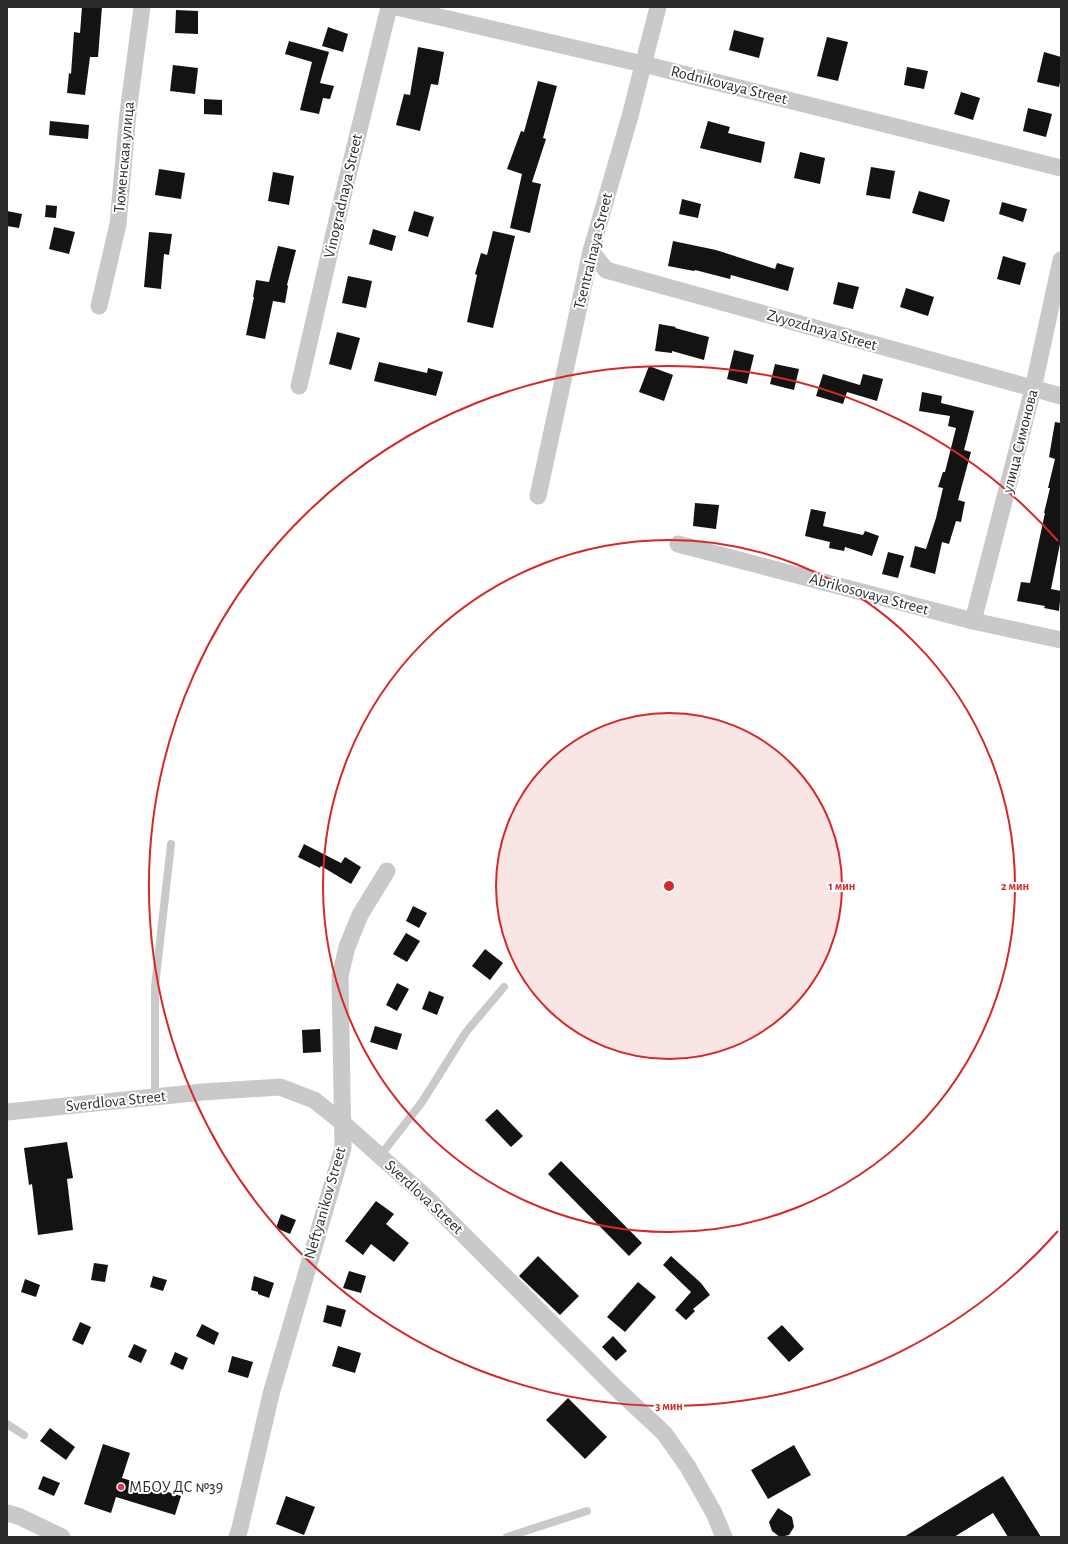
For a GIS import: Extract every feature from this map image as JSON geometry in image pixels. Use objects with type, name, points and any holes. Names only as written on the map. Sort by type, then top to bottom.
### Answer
[{"type":"street","name":"Тюменская улица","points":[[99,306],[118,224],[128,112],[142,7]]},
{"type":"street","name":"Vinogradnaya Street","points":[[299,386],[339,212],[389,7]]},
{"type":"street","name":"Rodnikovaya Street","points":[[396,7],[643,64],[1061,168]]},
{"type":"street","name":"Tsentralnaya Street","points":[[538,496],[591,251],[630,116],[658,7]]},
{"type":"street","name":"Zvyozdnaya Street","points":[[591,251],[606,270],[1061,396]]},
{"type":"street","name":"улица Симонова","points":[[973,621],[1033,389],[1061,260]]},
{"type":"street","name":"Abrikosovaya Street","points":[[678,544],[973,621],[1061,640]]},
{"type":"street","name":"Neftyanikov Street","points":[[237,1537],[271,1394],[342,1148],[343,1123],[340,976],[347,947],[360,915],[388,871]]},
{"type":"street","name":"Sverdlova Street","points":[[7,1112],[155,1097],[280,1087],[314,1100],[343,1123],[426,1197],[621,1393],[664,1433],[688,1467],[714,1513],[724,1537]]},
{"type":"street","points":[[7,1513],[18,1516],[62,1537]]},
{"type":"lane","points":[[155,1097],[156,986],[171,844]]},
{"type":"lane","points":[[380,1156],[422,1102],[466,1032],[504,986]]},
{"type":"lane","points":[[7,1424],[24,1435]]},
{"type":"lane","points":[[507,1537],[587,1511]]},
{"type":"building","points":[[82,7],[102,7],[98,57],[90,57],[85,95],[67,93],[69,73],[71,74],[74,32],[80,33]]},
{"type":"building","points":[[176,10],[198,11],[198,34],[175,33]]},
{"type":"building","points":[[328,27],[348,34],[343,52],[322,46]]},
{"type":"building","points":[[734,30],[764,38],[759,58],[729,50]]},
{"type":"building","points":[[827,37],[848,42],[838,81],[817,76]]},
{"type":"building","points":[[289,41],[329,52],[320,83],[334,86],[330,99],[323,98],[319,114],[300,110],[312,62],[285,54]]},
{"type":"building","points":[[418,47],[444,52],[438,85],[431,84],[420,131],[396,125],[404,94],[410,95]]},
{"type":"building","points":[[1044,52],[1061,57],[1061,77],[1059,87],[1037,82]]},
{"type":"building","points":[[173,65],[198,68],[195,94],[170,91]]},
{"type":"building","points":[[907,67],[928,71],[924,89],[904,85]]},
{"type":"building","points":[[538,81],[557,86],[543,138],[546,139],[532,182],[541,184],[530,233],[510,228],[522,174],[507,169],[521,131],[524,132]]},
{"type":"building","points":[[961,92],[980,98],[973,120],[954,114]]},
{"type":"building","points":[[204,99],[222,100],[222,115],[204,114]]},
{"type":"building","points":[[1028,108],[1052,114],[1046,137],[1023,131]]},
{"type":"building","points":[[50,121],[89,125],[88,139],[49,135]]},
{"type":"building","points":[[708,121],[730,127],[728,133],[765,142],[761,163],[700,148]]},
{"type":"building","points":[[800,152],[825,158],[820,184],[794,178]]},
{"type":"building","points":[[871,167],[895,171],[890,199],[866,195]]},
{"type":"building","points":[[159,169],[185,173],[181,199],[155,195]]},
{"type":"building","points":[[273,172],[294,176],[289,205],[268,201]]},
{"type":"building","points":[[919,191],[950,200],[944,222],[912,213]]},
{"type":"building","points":[[682,199],[701,204],[698,218],[679,214]]},
{"type":"building","points":[[1002,202],[1027,209],[1023,222],[999,214]]},
{"type":"building","points":[[46,205],[57,206],[56,218],[45,217]]},
{"type":"building","points":[[7,211],[22,214],[19,228],[7,226]]},
{"type":"building","points":[[414,211],[434,217],[428,237],[408,231]]},
{"type":"building","points":[[54,227],[75,232],[69,254],[49,249]]},
{"type":"building","points":[[373,229],[396,236],[392,251],[369,244]]},
{"type":"building","points":[[493,231],[515,236],[493,328],[467,322],[477,275],[475,274],[481,253],[487,255]]},
{"type":"building","points":[[149,232],[172,234],[169,255],[164,254],[161,289],[144,287]]},
{"type":"building","points":[[673,241],[716,250],[775,269],[777,263],[794,268],[788,291],[731,275],[730,279],[695,270],[668,266]]},
{"type":"building","points":[[278,246],[296,250],[287,285],[285,303],[273,301],[265,339],[246,335],[256,280],[269,282]]},
{"type":"building","points":[[1003,256],[1026,263],[1020,285],[997,279]]},
{"type":"building","points":[[348,276],[372,281],[366,308],[342,303]]},
{"type":"building","points":[[838,282],[859,287],[853,309],[833,304]]},
{"type":"building","points":[[906,288],[934,297],[928,316],[900,307]]},
{"type":"building","points":[[659,324],[676,327],[675,328],[709,337],[704,360],[672,351],[672,353],[655,351]]},
{"type":"building","points":[[337,332],[360,338],[351,370],[329,364]]},
{"type":"building","points":[[734,350],[754,355],[747,384],[727,379]]},
{"type":"building","points":[[379,362],[427,373],[428,368],[443,372],[436,396],[374,381]]},
{"type":"building","points":[[775,364],[799,369],[794,390],[770,384]]},
{"type":"building","points":[[649,366],[673,375],[664,401],[639,392]]},
{"type":"building","points":[[823,374],[860,385],[863,374],[883,379],[877,401],[847,392],[843,404],[816,396]]},
{"type":"building","points":[[922,392],[942,396],[941,403],[974,411],[964,450],[971,452],[958,500],[965,502],[961,522],[956,521],[949,544],[942,542],[935,574],[910,567],[915,546],[926,549],[936,518],[943,488],[938,487],[943,472],[945,472],[956,428],[948,426],[950,416],[919,411]]},
{"type":"building","points":[[1055,422],[1061,423],[1061,539],[1051,589],[1061,591],[1059,611],[1044,608],[1045,606],[1017,601],[1021,582],[1030,583],[1045,513],[1050,488],[1048,488],[1055,459],[1049,457]]},
{"type":"building","points":[[695,503],[719,505],[716,529],[693,526]]},
{"type":"building","points":[[811,509],[826,512],[823,526],[863,535],[865,531],[879,536],[872,556],[845,547],[844,551],[829,548],[830,542],[805,536]]},
{"type":"building","points":[[888,552],[904,556],[898,578],[882,574]]},
{"type":"building","points":[[304,844],[341,863],[345,857],[361,867],[351,884],[321,866],[320,868],[298,857]]},
{"type":"building","points":[[413,906],[427,913],[419,928],[406,921]]},
{"type":"building","points":[[406,933],[420,941],[407,962],[393,954]]},
{"type":"building","points":[[485,949],[503,963],[490,980],[472,966]]},
{"type":"building","points":[[397,983],[409,989],[397,1011],[386,1005]]},
{"type":"building","points":[[429,991],[444,997],[437,1015],[422,1009]]},
{"type":"building","points":[[375,1026],[402,1034],[397,1050],[370,1042]]},
{"type":"building","points":[[320,1029],[321,1052],[303,1053],[302,1030]]},
{"type":"building","points":[[497,1109],[523,1136],[511,1147],[485,1120]]},
{"type":"building","points":[[67,1142],[73,1178],[67,1179],[73,1230],[38,1235],[32,1184],[29,1185],[24,1148]]},
{"type":"building","points":[[561,1161],[642,1243],[629,1256],[548,1174]]},
{"type":"building","points":[[376,1201],[394,1214],[386,1224],[409,1243],[394,1262],[371,1244],[363,1255],[345,1241]]},
{"type":"building","points":[[281,1214],[296,1220],[290,1234],[276,1228]]},
{"type":"building","points":[[538,1256],[579,1296],[560,1315],[519,1276]]},
{"type":"building","points":[[671,1256],[701,1283],[710,1295],[693,1309],[695,1311],[686,1320],[675,1310],[691,1292],[663,1265]]},
{"type":"building","points":[[94,1263],[108,1265],[105,1282],[91,1280]]},
{"type":"building","points":[[349,1271],[366,1276],[361,1293],[343,1288]]},
{"type":"building","points":[[153,1276],[167,1280],[163,1291],[150,1287]]},
{"type":"building","points":[[254,1276],[274,1283],[269,1298],[251,1290]]},
{"type":"building","points":[[25,1279],[40,1285],[36,1297],[21,1292]]},
{"type":"building","points":[[638,1282],[656,1297],[625,1332],[607,1317]]},
{"type":"building","points":[[327,1305],[346,1310],[341,1327],[323,1322]]},
{"type":"building","points":[[80,1322],[91,1327],[83,1345],[72,1340]]},
{"type":"building","points":[[202,1324],[219,1333],[214,1345],[196,1336]]},
{"type":"building","points":[[782,1325],[804,1349],[789,1362],[767,1338]]},
{"type":"building","points":[[613,1336],[627,1351],[616,1361],[602,1347]]},
{"type":"building","points":[[134,1344],[147,1350],[141,1363],[128,1357]]},
{"type":"building","points":[[338,1346],[361,1353],[355,1373],[332,1366]]},
{"type":"building","points":[[175,1352],[188,1358],[183,1370],[170,1364]]},
{"type":"building","points":[[232,1356],[253,1362],[248,1378],[228,1372]]},
{"type":"building","points":[[568,1398],[607,1437],[585,1459],[546,1420]]},
{"type":"building","points":[[50,1428],[75,1447],[66,1460],[40,1441]]},
{"type":"building","name":"МБОУ ДС №39","points":[[103,1444],[130,1453],[122,1478],[181,1496],[175,1515],[116,1497],[111,1513],[84,1504]]},
{"type":"building","points":[[794,1445],[811,1475],[768,1499],[751,1470]]},
{"type":"building","points":[[43,1476],[60,1483],[54,1496],[38,1489]]},
{"type":"building","points":[[1003,1476],[1041,1537],[1008,1537],[993,1513],[954,1537],[904,1537]]},
{"type":"building","points":[[286,1496],[315,1507],[304,1535],[276,1524]]},
{"type":"building","points":[[778,1508],[792,1517],[794,1527],[789,1535],[780,1537],[772,1531],[769,1522]]},
{"type":"place","name":"МБОУ ДС №39","points":[[121,1487]]}]
